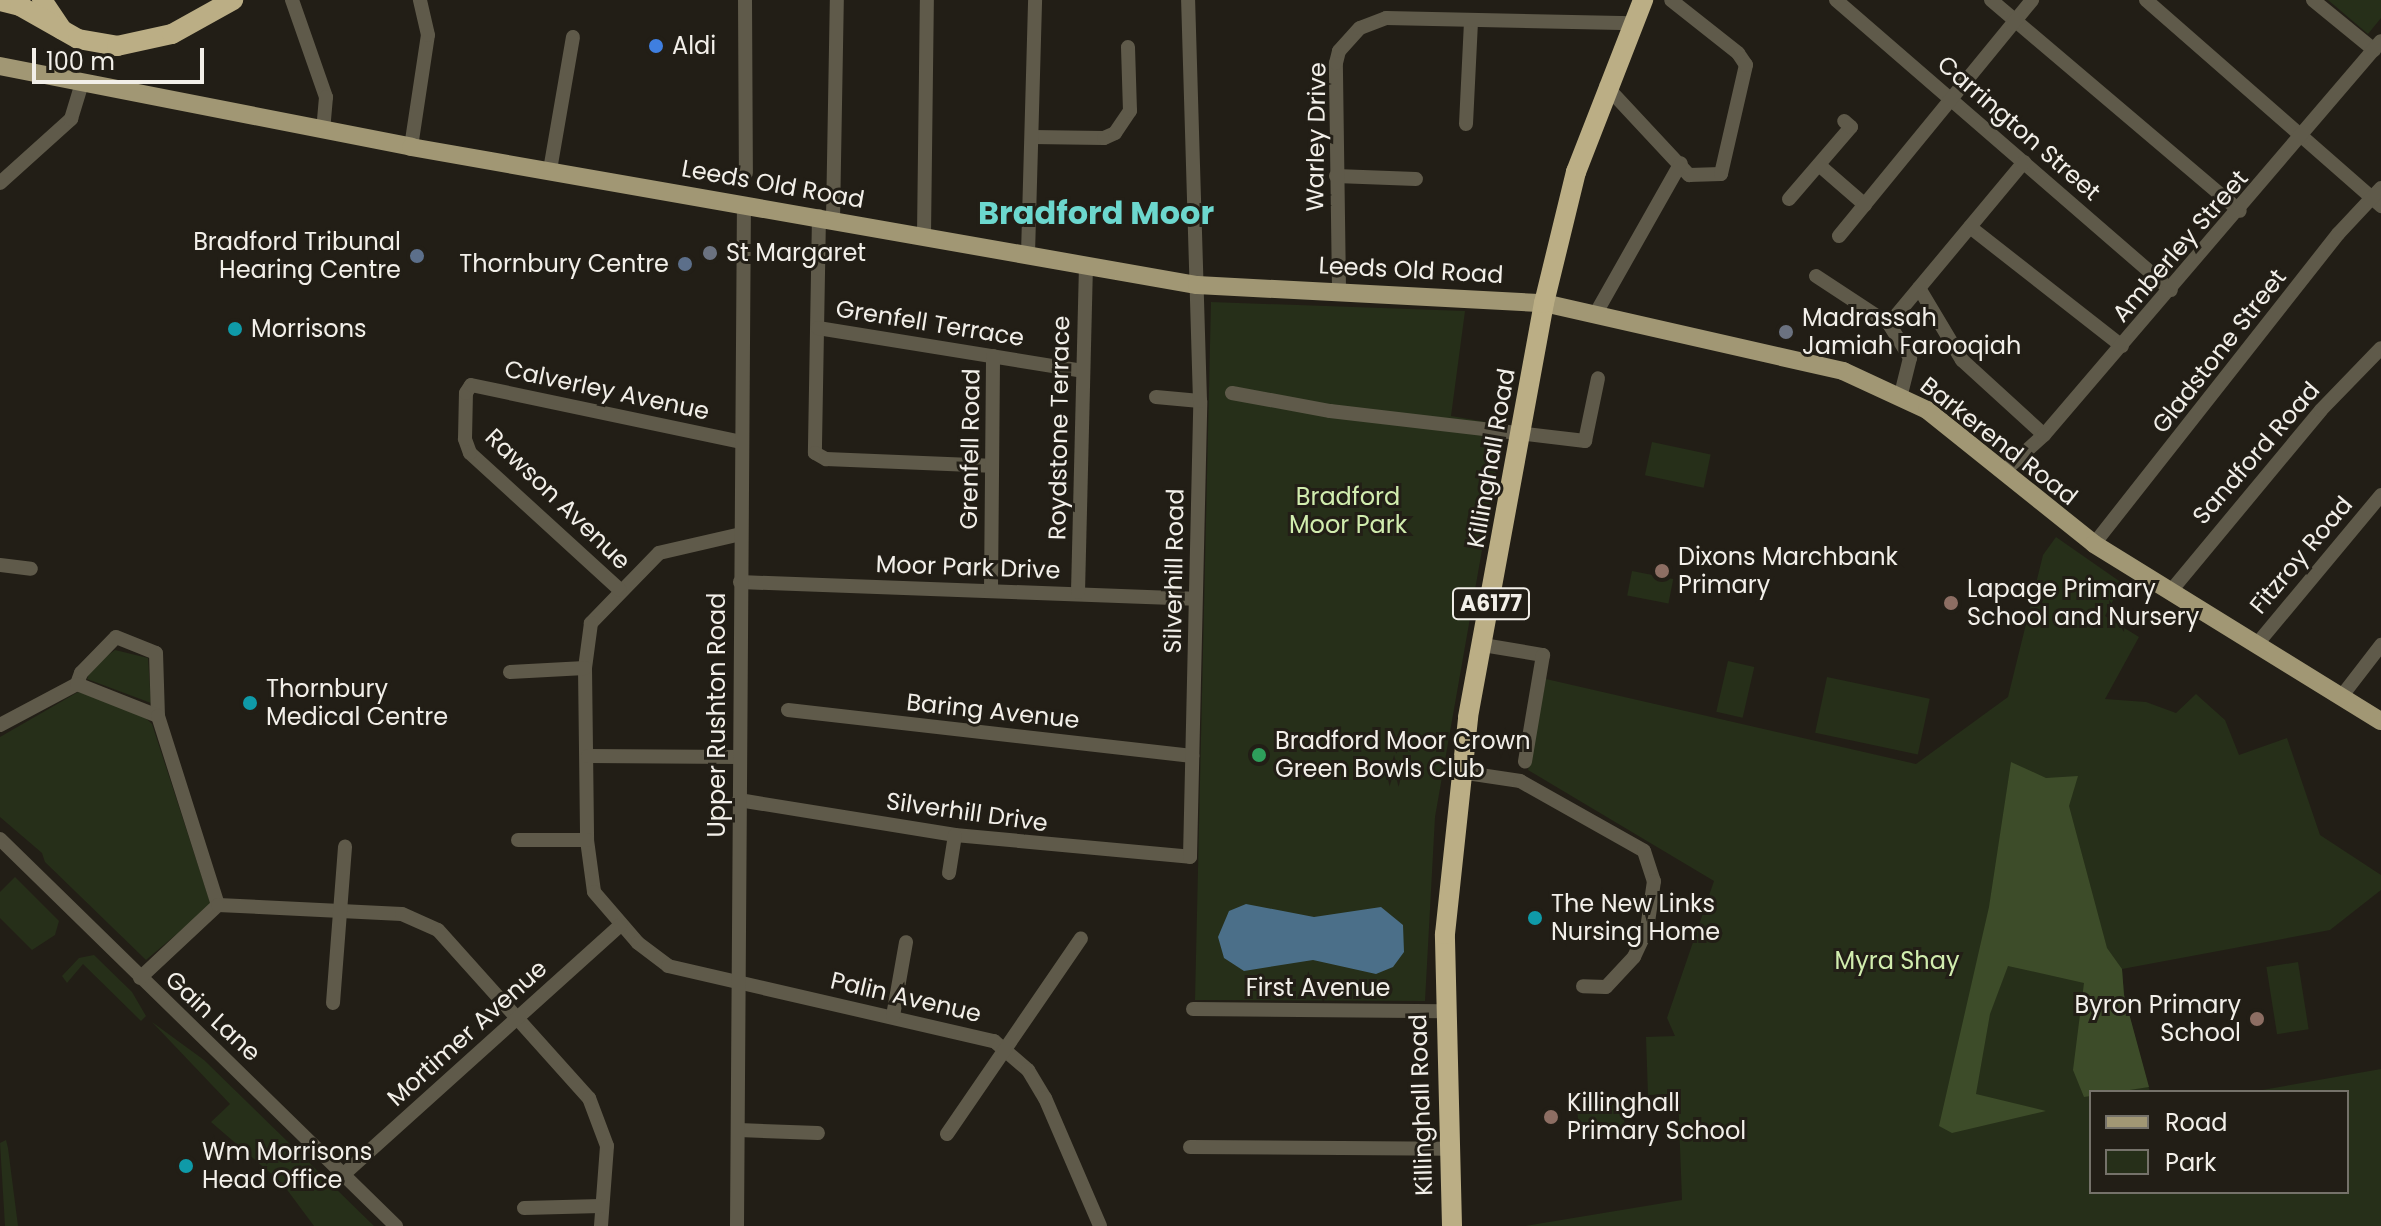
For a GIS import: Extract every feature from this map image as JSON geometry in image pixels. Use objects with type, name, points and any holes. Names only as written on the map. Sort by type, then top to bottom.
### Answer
[{"type":"highway","points":[[42,0],[64,32]]},
{"type":"highway","points":[[0,1],[20,6],[64,32],[97,44],[143,43],[185,28],[233,0]]},
{"type":"highway","name":"Killinghall Road","points":[[1452,1226],[1444,1011],[1446,919],[1460,772],[1544,303],[1576,172],[1606,86],[1643,0]]},
{"type":"main road","name":"Leeds Old Road","points":[[0,66],[411,147],[826,217],[1197,285],[1339,289],[1544,303]]},
{"type":"main road","name":"Barkerend Road","points":[[1544,303],[1843,371],[1901,395],[2094,544],[2381,721]]},
{"type":"street","points":[[292,0],[312,44],[326,97],[323,130]]},
{"type":"street","points":[[411,147],[428,35],[420,0]]},
{"type":"street","points":[[745,0],[746,173]]},
{"type":"street","points":[[837,0],[818,328],[815,453],[826,459],[990,466]]},
{"type":"street","points":[[924,235],[927,0]]},
{"type":"street","points":[[1028,254],[1035,0]]},
{"type":"street","name":"Silverhill Road","points":[[1188,0],[1200,401],[1190,857]]},
{"type":"street","points":[[1606,86],[1689,175],[1721,174],[1746,65],[1738,53],[1671,0]]},
{"type":"street","name":"Carrington Street","points":[[1836,0],[2171,290]]},
{"type":"street","points":[[1991,0],[2240,211]]},
{"type":"street","points":[[1839,236],[2032,0]]},
{"type":"street","points":[[2146,0],[2304,134],[2374,199]]},
{"type":"street","points":[[2313,0],[2378,46]]},
{"type":"street","name":"Warley Drive","points":[[1339,289],[1336,63],[1348,39],[1386,18],[1633,23]]},
{"type":"street","points":[[1466,124],[1471,20]]},
{"type":"street","points":[[550,170],[573,37]]},
{"type":"street","name":"Amberley Street","points":[[2003,472],[2044,435],[2240,211],[2378,46]]},
{"type":"street","points":[[1032,137],[1104,138],[1115,133],[1130,111],[1128,47]]},
{"type":"street","points":[[0,183],[71,119],[82,83]]},
{"type":"street","points":[[1789,199],[1851,127],[1844,121]]},
{"type":"street","points":[[1889,324],[2024,162]]},
{"type":"street","points":[[1596,313],[1681,163]]},
{"type":"street","points":[[1819,165],[1865,205]]},
{"type":"street","points":[[1336,176],[1416,179]]},
{"type":"street","name":"Gladstone Street","points":[[2094,544],[2374,199]]},
{"type":"street","name":"Upper Rushton Road","points":[[737,1226],[744,204]]},
{"type":"street","points":[[1970,227],[2122,346]]},
{"type":"street","name":"Roydstone Terrace","points":[[1078,592],[1086,265]]},
{"type":"street","points":[[1816,276],[1889,324],[1910,358],[1901,395]]},
{"type":"street","points":[[1919,288],[1962,360],[2044,435]]},
{"type":"street","name":"Grenfell Terrace","points":[[818,328],[1083,371]]},
{"type":"street","name":"Sandford Road","points":[[2170,592],[2321,410],[2381,348]]},
{"type":"street","name":"Grenfell Road","points":[[991,590],[993,356]]},
{"type":"street","points":[[1232,393],[1330,411],[1585,441],[1598,378]]},
{"type":"street","name":"Calverley Avenue","points":[[466,393],[471,385],[485,386],[742,442]]},
{"type":"street","name":"Rawson Avenue","points":[[466,393],[470,453],[620,590]]},
{"type":"street","points":[[1156,397],[1200,401]]},
{"type":"street","name":"Fitzroy Road","points":[[2257,644],[2381,495]]},
{"type":"street","name":"Palin Avenue","points":[[741,534],[659,553],[591,623],[585,668],[587,840],[594,892],[621,925],[668,966],[994,1041],[1028,1070],[1045,1098],[1100,1226]]},
{"type":"street","points":[[0,565],[31,569]]},
{"type":"street","name":"Moor Park Drive","points":[[740,582],[1078,592],[1194,599]]},
{"type":"street","points":[[0,725],[77,684],[81,673],[116,637],[156,653],[158,716],[218,905]]},
{"type":"street","points":[[1483,645],[1543,655],[1525,761]]},
{"type":"street","points":[[2341,697],[2381,645]]},
{"type":"street","points":[[510,672],[585,668]]},
{"type":"street","points":[[77,684],[158,716]]},
{"type":"street","name":"Baring Avenue","points":[[788,710],[1192,756]]},
{"type":"street","points":[[588,756],[739,757]]},
{"type":"street","points":[[1460,772],[1520,781],[1644,851],[1654,881],[1640,943],[1606,987],[1583,986]]},
{"type":"street","name":"Silverhill Drive","points":[[739,800],[955,835],[1190,857]]},
{"type":"street","points":[[949,873],[955,835]]},
{"type":"street","name":"Gain Lane","points":[[0,839],[396,1226]]},
{"type":"street","points":[[518,840],[587,840]]},
{"type":"street","points":[[333,1003],[337,913],[345,846]]},
{"type":"street","points":[[140,978],[218,905],[402,914],[438,930],[589,1098],[607,1146],[601,1226]]},
{"type":"street","name":"Mortimer Avenue","points":[[344,1174],[621,925]]},
{"type":"street","points":[[947,1134],[1081,938]]},
{"type":"street","points":[[893,1016],[906,942]]},
{"type":"street","name":"First Avenue","points":[[1193,1009],[1444,1011]]},
{"type":"street","points":[[739,1130],[818,1133]]},
{"type":"street","points":[[1190,1147],[1448,1149]]},
{"type":"street","points":[[524,1208],[601,1206]]},
{"type":"green space","points":[[2328,0],[2381,0],[2381,18],[2368,34]]},
{"type":"green space","name":"Bradford Moor Park","points":[[1211,302],[1465,311],[1451,416],[1504,425],[1435,817],[1425,1001],[1195,1000]]},
{"type":"green space","points":[[1652,442],[1711,454],[1704,488],[1645,475]]},
{"type":"green space","name":"Myra Shay","points":[[2056,537],[2122,583],[2105,616],[2139,637],[2105,699],[2146,702],[2176,713],[2196,694],[2225,720],[2239,755],[2287,738],[2320,835],[2381,875],[2381,890],[2330,930],[2122,969],[2124,995],[2149,1090],[2089,1090],[2089,1194],[2349,1194],[2349,1090],[2262,1090],[2381,1069],[2381,1226],[1525,1226],[1682,1200],[1678,1094],[1648,1095],[1646,1037],[1675,1036],[1667,1018],[1714,881],[1528,770],[1546,679],[1916,764],[2008,697],[2043,555]]},
{"type":"green space","points":[[1632,571],[1673,579],[1668,604],[1627,596]]},
{"type":"green space","points":[[115,650],[148,658],[151,703],[87,679],[92,667]]},
{"type":"green space","points":[[1728,661],[1754,667],[1743,718],[1716,712]]},
{"type":"green space","points":[[1827,677],[1930,699],[1918,755],[1815,733]]},
{"type":"green space","points":[[78,692],[137,710],[152,724],[211,905],[146,960],[45,862],[42,853],[0,817],[0,737]]},
{"type":"green space","points":[[2011,762],[2046,778],[2078,776],[2069,806],[2107,948],[2122,969],[2124,995],[2149,1087],[2089,1090],[2089,1096],[2084,1097],[2073,1070],[2084,983],[2008,966],[1990,1014],[1976,1094],[2046,1111],[1952,1133],[1939,1126],[1989,907]]},
{"type":"green space","points":[[15,877],[59,921],[55,935],[32,950],[0,918],[0,892]]},
{"type":"green space","points":[[94,955],[132,992],[146,1016],[141,1021],[83,964],[67,983],[62,976],[79,958]]},
{"type":"green space","points":[[2298,962],[2309,1029],[2277,1034],[2266,967]]},
{"type":"green space","points":[[152,1022],[204,1060],[374,1226],[314,1226],[282,1183],[211,1122],[230,1104]]},
{"type":"green space","points":[[1623,1104],[1625,1132],[1579,1135],[1577,1107]]},
{"type":"green space","points":[[6,1140],[18,1226],[5,1226],[0,1143]]},
{"type":"water","points":[[1246,904],[1314,917],[1381,907],[1403,925],[1404,952],[1393,967],[1376,974],[1313,960],[1244,971],[1224,958],[1218,937],[1229,911]]},
{"type":"place","name":"Aldi","points":[[656,46]]},
{"type":"place","name":"St Margaret","points":[[710,253]]},
{"type":"place","name":"Bradford Tribunal Hearing Centre","points":[[417,256]]},
{"type":"place","name":"Thornbury Centre","points":[[685,264]]},
{"type":"place","name":"Morrisons","points":[[235,329]]},
{"type":"place","name":"Madrassah Jamiah Farooqiah","points":[[1786,332]]},
{"type":"place","name":"Dixons Marchbank Primary","points":[[1662,571]]},
{"type":"place","name":"Lapage Primary School and Nursery","points":[[1951,603]]},
{"type":"place","name":"Thornbury Medical Centre","points":[[250,703]]},
{"type":"place","name":"Bradford Moor Crown Green Bowls Club","points":[[1259,755]]},
{"type":"place","name":"The New Links Nursing Home","points":[[1535,918]]},
{"type":"place","name":"Byron Primary School","points":[[2257,1019]]},
{"type":"place","name":"Killinghall Primary School","points":[[1551,1117]]},
{"type":"place","name":"Wm Morrisons Head Office","points":[[186,1166]]},
{"type":"district","name":"Bradford Moor","points":[[1096,213]]}]
